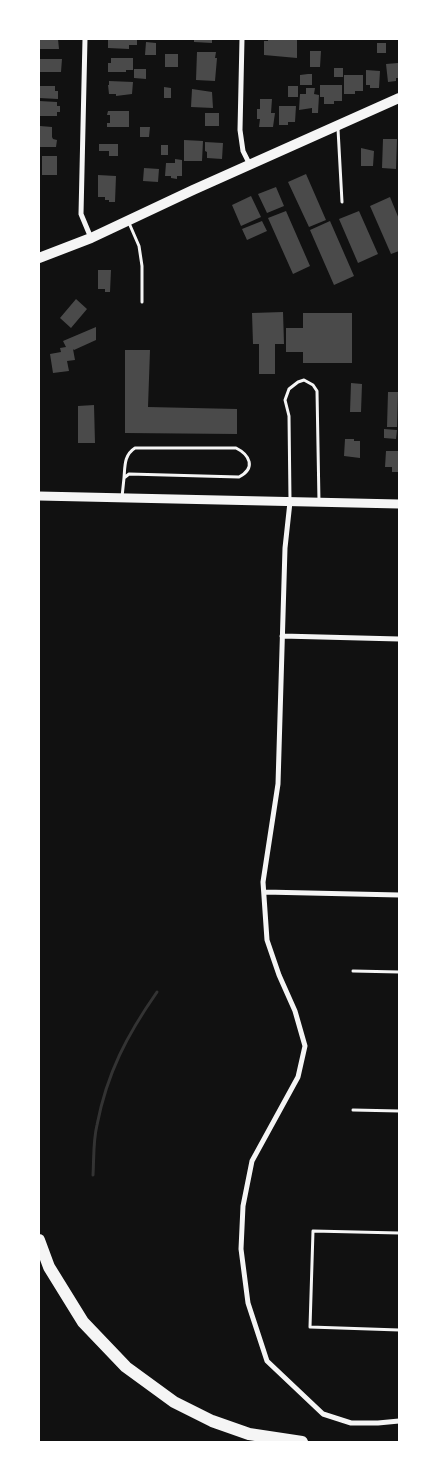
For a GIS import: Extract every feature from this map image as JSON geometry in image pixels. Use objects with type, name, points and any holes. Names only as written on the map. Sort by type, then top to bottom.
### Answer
[{"type":"highway","points":[[39,1240],[49,1268],[83,1322],[126,1367],[174,1402],[212,1421],[249,1434],[302,1442]]},
{"type":"main road","points":[[39,258],[91,238],[399,98]]},
{"type":"street","points":[[85,39],[81,214],[91,238]]},
{"type":"street","points":[[242,39],[240,130],[243,151],[250,165]]},
{"type":"street","points":[[39,496],[399,504]]},
{"type":"street","points":[[290,502],[285,548],[278,784],[263,882],[267,940],[279,975],[296,1012],[304,1046],[298,1077],[252,1161],[243,1206],[241,1249],[248,1303],[267,1361],[324,1414],[351,1423],[378,1424],[399,1420]]},
{"type":"street","points":[[282,636],[399,639]]},
{"type":"street","points":[[264,892],[399,895]]},
{"type":"lane","points":[[338,126],[342,202]]},
{"type":"lane","points":[[128,220],[139,246],[142,266],[142,302]]},
{"type":"lane","points":[[290,502],[289,416],[285,400],[289,389],[304,380],[313,385],[317,391],[319,502]]},
{"type":"lane","points":[[122,498],[124,478],[126,459],[129,452],[135,448],[236,448],[243,452],[248,459],[250,468],[239,477],[129,474],[124,478]]},
{"type":"lane","points":[[353,971],[399,972]]},
{"type":"lane","points":[[353,1110],[399,1111]]},
{"type":"lane","points":[[399,1233],[313,1231],[310,1327],[399,1330]]},
{"type":"building","points":[[39,39],[58,39],[59,49],[39,49]]},
{"type":"building","points":[[108,39],[137,39],[137,45],[129,45],[129,49],[108,48]]},
{"type":"building","points":[[194,39],[212,39],[212,43],[194,42]]},
{"type":"building","points":[[268,39],[297,39],[297,58],[264,55],[264,41],[268,41]]},
{"type":"building","points":[[146,42],[156,43],[156,55],[145,55]]},
{"type":"building","points":[[377,43],[386,43],[386,53],[377,53]]},
{"type":"building","points":[[310,51],[321,51],[320,67],[310,67]]},
{"type":"building","points":[[197,52],[216,52],[215,81],[196,80]]},
{"type":"building","points":[[165,54],[178,54],[178,67],[165,67]]},
{"type":"building","points":[[111,58],[133,58],[133,70],[108,72],[108,63],[111,63]]},
{"type":"building","points":[[39,59],[62,59],[61,72],[39,72]]},
{"type":"building","points":[[398,63],[399,78],[396,78],[396,81],[388,82],[386,64]]},
{"type":"building","points":[[334,68],[343,68],[343,77],[334,77]]},
{"type":"building","points":[[134,69],[146,69],[146,79],[134,78]]},
{"type":"building","points":[[366,70],[380,71],[379,88],[370,88],[370,85],[366,85]]},
{"type":"building","points":[[312,74],[312,85],[300,85],[300,75]]},
{"type":"building","points":[[344,75],[363,75],[363,91],[355,91],[355,94],[344,94]]},
{"type":"building","points":[[109,81],[133,82],[132,94],[116,96],[116,94],[109,94]]},
{"type":"building","points":[[320,85],[342,85],[342,101],[334,101],[334,104],[324,104],[324,97],[320,97]]},
{"type":"building","points":[[39,86],[55,86],[55,91],[58,91],[58,99],[39,98]]},
{"type":"building","points":[[288,86],[298,86],[298,97],[288,97]]},
{"type":"building","points":[[164,87],[171,88],[171,98],[164,98]]},
{"type":"building","points":[[306,88],[315,88],[314,94],[319,95],[318,113],[312,113],[312,108],[299,110],[300,94],[306,94]]},
{"type":"building","points":[[192,89],[212,92],[213,108],[191,107]]},
{"type":"building","points":[[260,99],[272,99],[271,113],[275,113],[273,127],[259,127],[260,119],[257,119],[257,109],[260,109]]},
{"type":"building","points":[[39,101],[57,102],[57,106],[60,106],[60,112],[57,112],[57,116],[40,116]]},
{"type":"building","points":[[279,106],[296,106],[295,122],[288,122],[288,125],[279,125]]},
{"type":"building","points":[[108,111],[129,111],[129,127],[107,127],[107,123],[110,123],[110,115],[107,115]]},
{"type":"building","points":[[205,113],[219,113],[219,126],[205,126]]},
{"type":"building","points":[[40,126],[52,127],[52,137],[57,140],[56,147],[40,147]]},
{"type":"building","points":[[140,127],[150,127],[149,137],[140,137]]},
{"type":"building","points":[[383,139],[397,139],[396,169],[382,168]]},
{"type":"building","points":[[184,140],[203,141],[202,161],[184,161]]},
{"type":"building","points":[[205,142],[223,143],[222,159],[207,158]]},
{"type":"building","points":[[99,144],[118,144],[118,156],[109,156],[109,151],[99,151]]},
{"type":"building","points":[[161,145],[168,145],[168,155],[161,155]]},
{"type":"building","points":[[361,148],[374,151],[373,166],[361,166]]},
{"type":"building","points":[[42,156],[57,156],[57,175],[42,175]]},
{"type":"building","points":[[175,159],[182,160],[182,176],[177,176],[177,179],[165,176],[166,163],[175,163]]},
{"type":"building","points":[[144,168],[159,169],[158,182],[143,181]]},
{"type":"building","points":[[306,174],[326,220],[309,227],[288,182]]},
{"type":"building","points":[[98,175],[116,176],[115,202],[105,200],[105,197],[98,197]]},
{"type":"building","points":[[276,187],[284,206],[267,213],[258,194]]},
{"type":"building","points":[[251,196],[261,217],[241,226],[232,205]]},
{"type":"building","points":[[390,197],[399,219],[399,251],[391,254],[370,206]]},
{"type":"building","points":[[286,211],[310,266],[293,274],[268,218]]},
{"type":"building","points":[[359,211],[378,254],[358,263],[339,219]]},
{"type":"building","points":[[262,221],[267,231],[247,240],[242,229]]},
{"type":"building","points":[[330,221],[354,276],[334,285],[310,230]]},
{"type":"building","points":[[98,270],[111,270],[110,292],[105,292],[105,289],[98,289]]},
{"type":"building","points":[[76,299],[87,309],[71,328],[60,318]]},
{"type":"building","points":[[283,312],[284,344],[275,344],[275,374],[259,374],[259,344],[253,344],[252,313]]},
{"type":"building","points":[[303,313],[352,313],[352,363],[303,363],[303,352],[286,352],[286,328],[303,328]]},
{"type":"building","points":[[96,327],[96,340],[73,349],[75,360],[67,361],[69,371],[53,373],[50,354],[61,352],[60,348],[66,347],[63,341]]},
{"type":"building","points":[[125,350],[150,350],[148,407],[237,409],[237,434],[125,433]]},
{"type":"building","points":[[351,383],[362,384],[361,412],[350,412]]},
{"type":"building","points":[[388,392],[398,392],[397,427],[387,427]]},
{"type":"building","points":[[94,405],[95,443],[78,443],[78,406]]},
{"type":"building","points":[[384,429],[397,430],[396,439],[384,438]]},
{"type":"building","points":[[345,439],[360,441],[360,458],[344,456]]},
{"type":"building","points":[[386,451],[399,451],[399,472],[392,472],[392,467],[385,467]]},
{"type":"waterway","points":[[93,1175],[94,1144],[106,1088],[127,1039],[157,992]]}]
